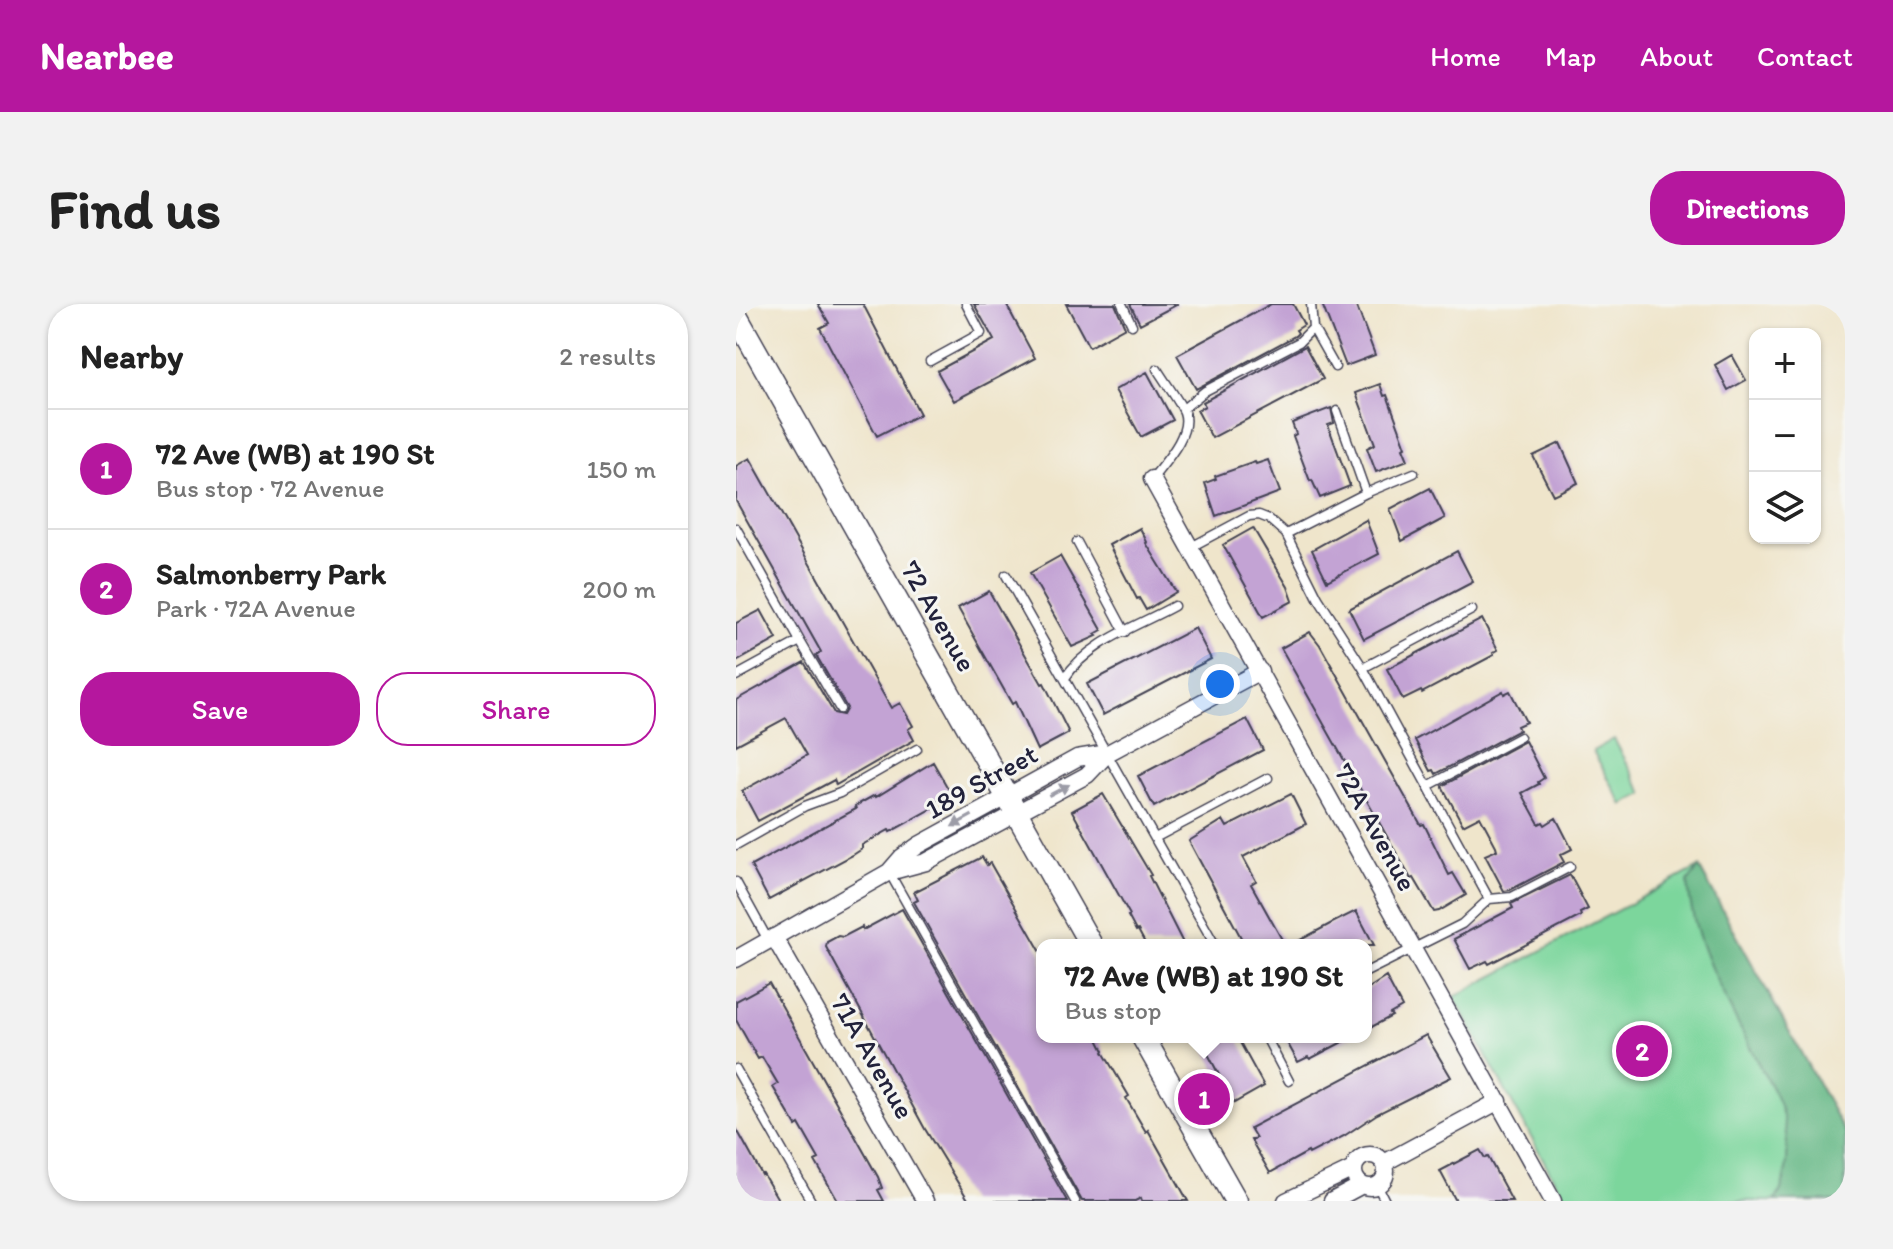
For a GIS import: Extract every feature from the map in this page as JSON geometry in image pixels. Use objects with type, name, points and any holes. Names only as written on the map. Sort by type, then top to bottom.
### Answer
[{"type":"main road","name":"72 Avenue","points":[[736,316],[1088,939]]},
{"type":"main road","points":[[1146,1043],[1236,1201]]},
{"type":"street","name":"72A Avenue","points":[[1152,479],[1553,1201]]},
{"type":"street","name":"189 Street","points":[[736,959],[889,872],[902,857],[919,845],[1011,804],[1077,758],[1108,753],[1260,671]]},
{"type":"street","name":"71A Avenue","points":[[771,939],[925,1201]]},
{"type":"street","points":[[1384,1163],[1499,1101]]},
{"type":"street","points":[[1286,1201],[1353,1169],[1358,1159],[1367,1155],[1377,1156],[1384,1163],[1385,1176],[1332,1201]]},
{"type":"street","points":[[1353,1169],[1355,1178],[1370,1185]]},
{"type":"lane","points":[[930,361],[981,333],[966,304]]},
{"type":"lane","points":[[1122,304],[1132,325]]},
{"type":"lane","points":[[1311,304],[1313,328],[1335,367]]},
{"type":"lane","points":[[1183,409],[1205,391],[1299,342],[1313,328]]},
{"type":"lane","points":[[1152,479],[1182,433],[1185,415],[1157,369]]},
{"type":"lane","points":[[1337,411],[1366,493]]},
{"type":"lane","points":[[1286,534],[1366,493],[1414,473]]},
{"type":"lane","points":[[1191,547],[1249,516],[1269,519],[1286,534],[1318,598],[1363,668],[1489,899]]},
{"type":"lane","points":[[736,528],[840,709]]},
{"type":"lane","points":[[1077,542],[1125,632]]},
{"type":"lane","points":[[1006,575],[1212,939]]},
{"type":"lane","points":[[1065,678],[1085,656],[1174,606]]},
{"type":"lane","points":[[1363,668],[1472,610]]},
{"type":"lane","points":[[736,676],[800,641]]},
{"type":"lane","points":[[1428,786],[1520,737]]},
{"type":"lane","points":[[736,845],[805,806],[840,793],[917,749]]},
{"type":"lane","points":[[1155,838],[1268,778]]},
{"type":"lane","points":[[1372,969],[1462,924],[1489,899],[1512,897],[1570,867]]},
{"type":"lane","points":[[889,872],[1075,1201]]},
{"type":"lane","points":[[736,882],[771,939]]},
{"type":"lane","points":[[1269,1043],[1289,1081]]},
{"type":"lane","points":[[736,1069],[811,1201]]},
{"type":"lane","points":[[1370,1185],[1385,1201]]},
{"type":"green space","points":[[1614,739],[1644,794],[1623,805],[1593,751]]},
{"type":"green space","points":[[1699,867],[1845,1133],[1845,1201],[1566,1201],[1454,997]]},
{"type":"green space","points":[[1699,867],[1845,1133],[1845,1201],[1775,1201],[1786,1167],[1787,1142],[1783,1117],[1775,1095],[1714,975],[1697,929],[1688,882]]},
{"type":"building","points":[[818,304],[863,304],[920,414],[877,436],[820,328],[829,323]]},
{"type":"building","points":[[974,304],[1006,304],[1035,358],[954,401],[937,371],[994,340]]},
{"type":"building","points":[[1066,304],[1115,304],[1125,327],[1089,347]]},
{"type":"building","points":[[1130,304],[1178,304],[1140,324]]},
{"type":"building","points":[[1271,304],[1293,304],[1304,325],[1296,330],[1298,333],[1196,389],[1177,355]]},
{"type":"building","points":[[1322,304],[1356,304],[1375,355],[1346,366]]},
{"type":"building","points":[[1305,346],[1323,379],[1212,438],[1197,410],[1205,406],[1203,402]]},
{"type":"building","points":[[1732,355],[1746,380],[1728,390],[1715,365]]},
{"type":"building","points":[[1147,372],[1173,420],[1141,437],[1115,390]]},
{"type":"building","points":[[1380,384],[1384,396],[1387,395],[1408,460],[1376,472],[1367,448],[1375,444],[1356,393]]},
{"type":"building","points":[[1331,408],[1334,423],[1328,425],[1350,486],[1320,498],[1293,436],[1296,434],[1292,423]]},
{"type":"building","points":[[1560,443],[1578,483],[1553,495],[1533,456]]},
{"type":"building","points":[[750,458],[891,708],[900,703],[913,726],[908,729],[914,740],[836,785],[834,780],[758,821],[742,791],[807,755],[786,718],[736,745],[736,700],[804,662],[834,713],[843,715],[847,708],[816,655],[821,652],[736,501],[736,466]]},
{"type":"building","points":[[1268,460],[1280,492],[1216,516],[1205,483],[1216,479],[1215,476]]},
{"type":"building","points":[[1430,488],[1445,518],[1402,541],[1390,509]]},
{"type":"building","points":[[1366,520],[1379,554],[1327,581],[1312,550]]},
{"type":"building","points":[[1140,528],[1176,592],[1146,610],[1109,545]]},
{"type":"building","points":[[1253,528],[1293,601],[1263,617],[1223,545]]},
{"type":"building","points":[[1457,551],[1473,582],[1364,639],[1349,609]]},
{"type":"building","points":[[1060,556],[1102,630],[1095,634],[1097,636],[1072,647],[1030,573]]},
{"type":"building","points":[[989,591],[1044,683],[1069,733],[1037,750],[1015,702],[1012,704],[958,608]]},
{"type":"building","points":[[761,610],[777,639],[736,662],[736,623]]},
{"type":"building","points":[[1482,619],[1498,650],[1494,655],[1403,700],[1387,669]]},
{"type":"building","points":[[1195,628],[1211,659],[1103,715],[1087,684]]},
{"type":"building","points":[[1310,632],[1421,825],[1424,824],[1449,875],[1453,873],[1466,895],[1439,911],[1434,912],[1414,878],[1411,879],[1281,648]]},
{"type":"building","points":[[1503,691],[1504,694],[1510,691],[1526,722],[1517,726],[1519,730],[1436,774],[1434,770],[1431,771],[1415,740]]},
{"type":"building","points":[[1247,719],[1263,750],[1154,807],[1138,776]]},
{"type":"building","points":[[1525,741],[1544,778],[1522,793],[1539,824],[1543,822],[1545,825],[1556,818],[1572,849],[1560,855],[1564,862],[1504,891],[1485,855],[1497,850],[1480,816],[1463,825],[1442,786]]},
{"type":"building","points":[[933,762],[950,792],[933,803],[935,807],[862,845],[862,849],[853,855],[769,900],[751,866],[856,809],[855,806],[876,797]]},
{"type":"building","points":[[1103,794],[1151,875],[1181,939],[1143,939],[1072,811]]},
{"type":"building","points":[[1291,794],[1306,824],[1243,857],[1256,881],[1251,884],[1282,939],[1242,939],[1189,841],[1223,820],[1227,827]]},
{"type":"building","points":[[982,857],[987,865],[990,863],[1036,944],[1036,1043],[1100,1043],[1129,1096],[1126,1098],[1188,1201],[1142,1201],[1141,1198],[1135,1201],[1082,1201],[914,902],[918,900],[914,892]]},
{"type":"building","points":[[1570,875],[1588,909],[1580,913],[1581,916],[1489,964],[1487,961],[1470,969],[1454,939],[1513,908],[1511,904]]},
{"type":"building","points":[[902,909],[1067,1201],[969,1201],[925,1129],[826,947],[827,942],[838,936],[843,937],[862,927],[863,930]]},
{"type":"building","points":[[1356,911],[1371,939],[1302,939]]},
{"type":"building","points":[[1386,977],[1402,1007],[1372,1027],[1372,986]]},
{"type":"building","points":[[769,983],[878,1177],[882,1188],[878,1190],[884,1201],[838,1201],[815,1161],[819,1159],[773,1087],[778,1084],[762,1057],[758,1059],[736,1020],[736,1001]]},
{"type":"building","points":[[1426,1035],[1451,1077],[1270,1173],[1251,1140],[1256,1138],[1250,1128]]},
{"type":"building","points":[[1202,1043],[1240,1043],[1264,1086],[1234,1103]]},
{"type":"building","points":[[1287,1043],[1341,1043],[1310,1059],[1308,1057],[1298,1062]]},
{"type":"building","points":[[736,1128],[762,1175],[779,1201],[736,1201]]},
{"type":"building","points":[[1480,1150],[1485,1158],[1488,1157],[1512,1201],[1456,1201],[1440,1171]]},
{"type":"place","name":"Salmonberry Park","points":[[1642,1051]]},
{"type":"place","name":"72 Ave (WB) at 190 St","points":[[1204,1099]]}]
